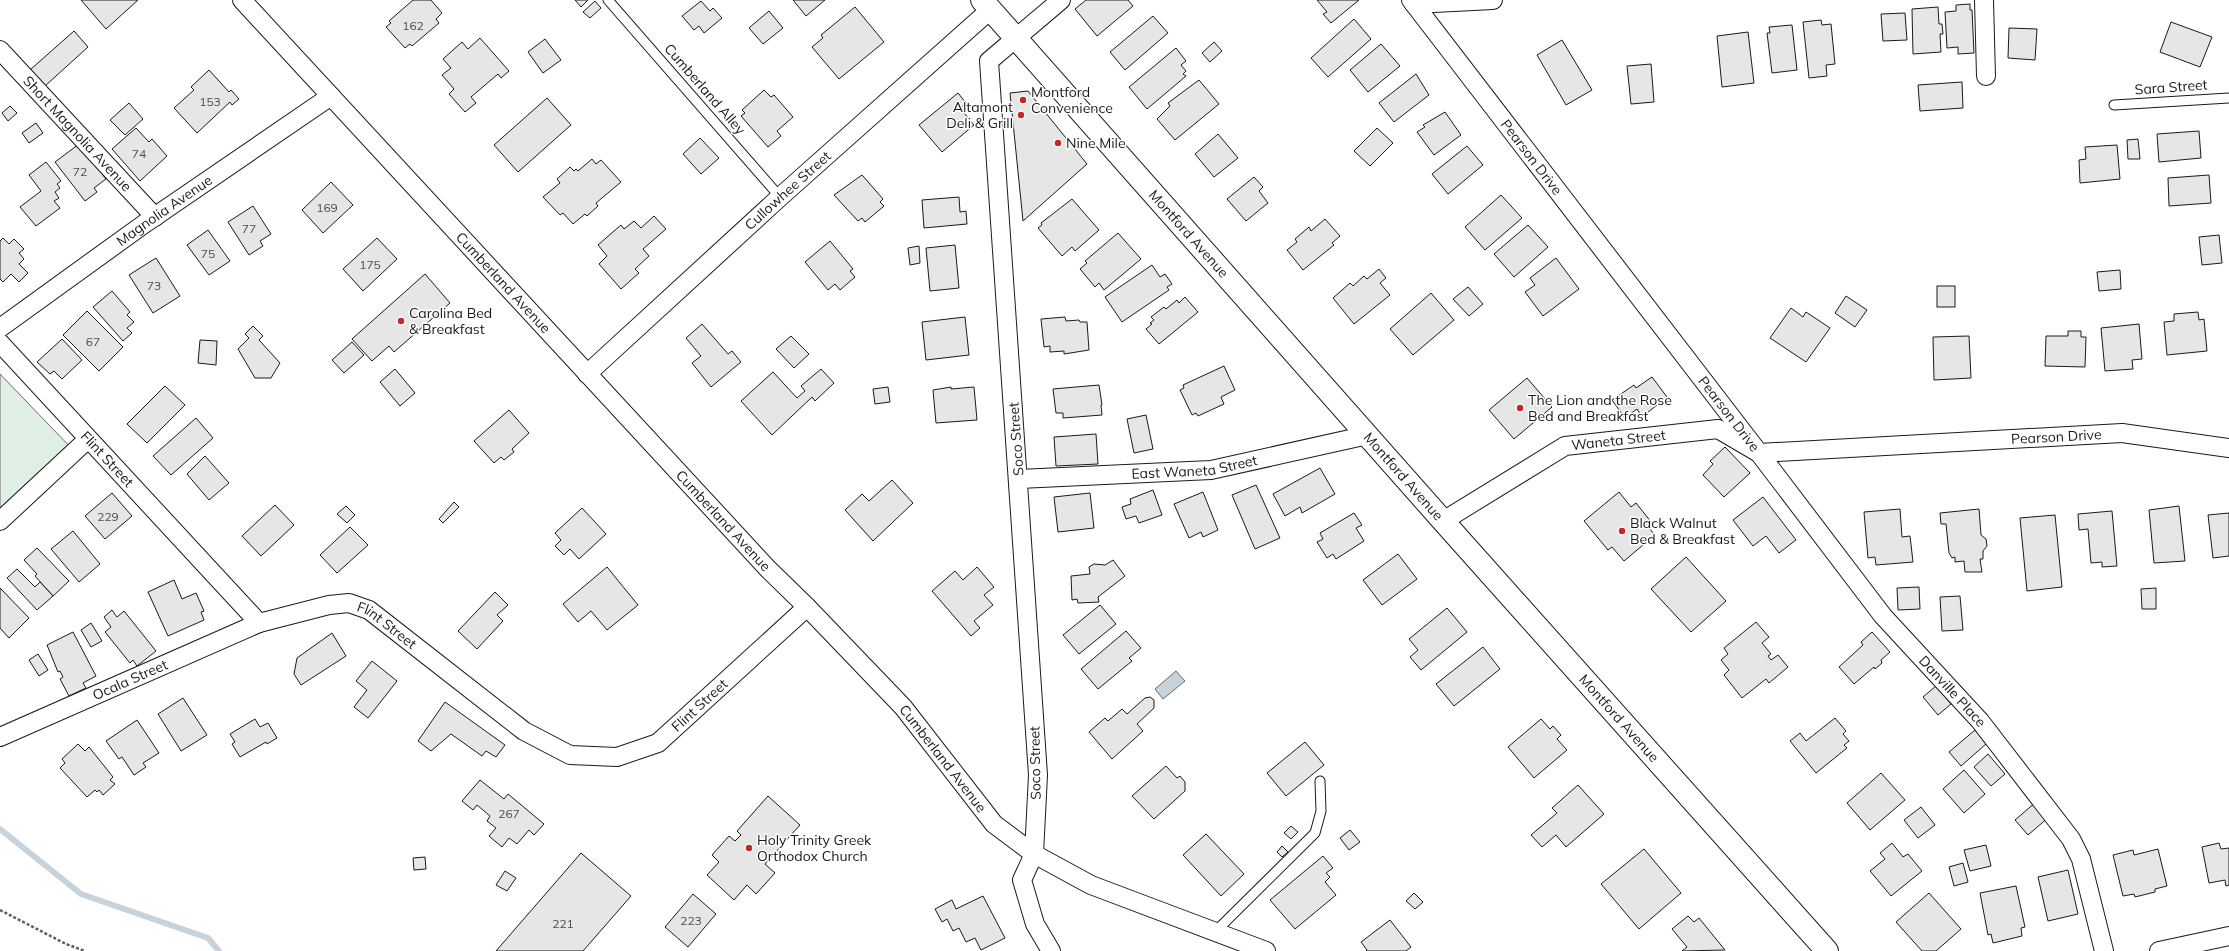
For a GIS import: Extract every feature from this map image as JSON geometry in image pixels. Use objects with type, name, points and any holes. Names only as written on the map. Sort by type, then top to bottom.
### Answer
[{"type":"street","name":"Cumberland Avenue","points":[[242,0],[768,570],[807,606],[903,707],[994,824],[1034,854],[1092,885],[1266,951]]},
{"type":"street","points":[[1016,38],[1061,0]]},
{"type":"street","points":[[1413,2],[1493,0]]},
{"type":"street","points":[[1984,0],[1986,76]]},
{"type":"street","name":"Pearson Drive","points":[[1413,2],[1759,454],[2122,433],[2229,448]]},
{"type":"street","name":"Cullowhee Street","points":[[587,374],[986,5]]},
{"type":"street","name":"Montford Avenue","points":[[986,5],[1443,521],[1827,951]]},
{"type":"street","name":"Soco Street","points":[[1016,38],[989,61],[1019,479],[1038,775],[1034,854]]},
{"type":"street","name":"Short Magnolia Avenue","points":[[0,50],[155,217]]},
{"type":"street","name":"Magnolia Avenue","points":[[0,328],[155,217],[331,96]]},
{"type":"street","name":"Flint Street","points":[[0,343],[259,623],[329,605],[349,602],[369,610],[524,731],[570,755],[617,757],[658,743],[807,606]]},
{"type":"street","name":"Waneta Street","points":[[1443,521],[1565,446],[1718,429],[1759,454]]},
{"type":"street","name":"East Waneta Street","points":[[1019,479],[1211,470],[1368,435]]},
{"type":"street","points":[[0,521],[88,439]]},
{"type":"street","name":"Danville Place","points":[[1759,454],[1883,616],[1980,721],[2071,839],[2081,859],[2104,951]]},
{"type":"street","name":"Ocala Street","points":[[0,737],[259,623]]},
{"type":"street","points":[[1034,854],[1022,880],[1035,924],[1051,951]]},
{"type":"street","points":[[2159,951],[2229,936]]},
{"type":"lane","name":"Cumberland Alley","points":[[608,0],[780,197]]},
{"type":"lane","name":"Sara Street","points":[[2114,105],[2229,98]]},
{"type":"lane","points":[[1215,932],[1315,833],[1321,811],[1320,781]]},
{"type":"path","points":[[0,910],[66,944],[85,951]]},
{"type":"green space","points":[[0,374],[75,452],[0,521]]},
{"type":"shaded area","points":[[1176,671],[1185,681],[1163,699],[1155,689]]},
{"type":"building","points":[[81,0],[138,0],[106,29]]},
{"type":"building","points":[[413,0],[431,0],[442,13],[436,19],[439,23],[412,46],[410,44],[405,48],[386,27],[391,23],[389,21]]},
{"type":"building","points":[[575,0],[588,0],[581,7]]},
{"type":"building","points":[[793,0],[825,0],[806,16]]},
{"type":"building","points":[[1086,0],[1128,0],[1133,6],[1097,36],[1075,9]]},
{"type":"building","points":[[1317,0],[1359,0],[1331,23],[1323,14],[1327,12]]},
{"type":"building","points":[[595,1],[601,8],[590,18],[583,12]]},
{"type":"building","points":[[701,1],[710,11],[713,8],[722,18],[704,33],[699,26],[694,30],[682,16]]},
{"type":"building","points":[[1970,4],[1970,10],[1972,10],[1974,53],[1958,54],[1958,47],[1947,48],[1945,12],[1956,11],[1956,5]]},
{"type":"building","points":[[855,7],[884,42],[839,79],[812,47],[823,38],[821,35]]},
{"type":"building","points":[[1938,7],[1939,24],[1942,24],[1943,34],[1940,34],[1941,52],[1913,54],[1912,9]]},
{"type":"building","points":[[769,11],[783,28],[763,44],[749,28]]},
{"type":"building","points":[[1905,13],[1907,40],[1883,41],[1881,14]]},
{"type":"building","points":[[1153,16],[1168,33],[1125,70],[1110,52]]},
{"type":"building","points":[[1354,19],[1371,39],[1328,77],[1311,58]]},
{"type":"building","points":[[1821,20],[1822,25],[1831,24],[1835,64],[1826,65],[1827,76],[1809,78],[1803,22]]},
{"type":"building","points":[[2171,22],[2212,37],[2200,67],[2160,52]]},
{"type":"building","points":[[1792,25],[1797,70],[1772,73],[1767,33],[1770,33],[1769,27]]},
{"type":"building","points":[[2009,28],[2037,29],[2035,60],[2008,58]]},
{"type":"building","points":[[74,31],[88,47],[45,86],[30,70]]},
{"type":"building","points":[[1748,32],[1754,83],[1722,87],[1717,36]]},
{"type":"building","points":[[480,38],[509,71],[501,78],[498,74],[471,97],[476,103],[465,112],[449,94],[454,89],[442,75],[451,68],[443,59],[462,42],[468,49]]},
{"type":"building","points":[[545,39],[561,60],[543,73],[528,52]]},
{"type":"building","points":[[1562,40],[1592,90],[1566,105],[1537,55]]},
{"type":"building","points":[[1214,42],[1222,51],[1210,62],[1202,53]]},
{"type":"building","points":[[1381,44],[1400,66],[1368,92],[1350,70]]},
{"type":"building","points":[[1176,48],[1186,61],[1181,65],[1186,71],[1183,74],[1186,76],[1147,109],[1129,87]]},
{"type":"building","points":[[1651,64],[1654,102],[1631,104],[1627,66]]},
{"type":"building","points":[[209,70],[229,92],[231,90],[239,99],[232,105],[230,102],[197,133],[174,108],[194,90],[191,87]]},
{"type":"building","points":[[1416,74],[1429,95],[1394,122],[1379,103]]},
{"type":"building","points":[[1199,80],[1219,104],[1175,140],[1157,119],[1170,106],[1168,103]]},
{"type":"building","points":[[1962,82],[1963,108],[1920,111],[1918,85]]},
{"type":"building","points":[[764,90],[771,97],[774,95],[793,117],[777,131],[781,136],[768,147],[741,116],[745,113],[742,110]]},
{"type":"building","points":[[1028,91],[1087,164],[1023,221],[1010,93]]},
{"type":"building","points":[[958,93],[966,103],[960,108],[974,125],[942,152],[919,125]]},
{"type":"building","points":[[547,98],[571,125],[518,172],[494,145]]},
{"type":"building","points":[[129,103],[143,119],[125,135],[110,120]]},
{"type":"building","points":[[10,106],[17,113],[8,121],[2,113]]},
{"type":"building","points":[[1445,112],[1461,135],[1434,155],[1417,132],[1425,127],[1423,125]]},
{"type":"building","points":[[36,123],[43,133],[29,143],[22,133]]},
{"type":"building","points":[[136,128],[149,142],[152,139],[167,156],[140,181],[112,149]]},
{"type":"building","points":[[1377,128],[1393,143],[1370,166],[1354,151]]},
{"type":"building","points":[[2199,131],[2201,158],[2159,162],[2157,134]]},
{"type":"building","points":[[1218,134],[1238,158],[1214,177],[1195,154]]},
{"type":"building","points":[[700,138],[719,158],[701,174],[683,154]]},
{"type":"building","points":[[2138,139],[2140,159],[2128,159],[2127,140]]},
{"type":"building","points":[[79,144],[106,179],[94,188],[97,192],[85,201],[55,162]]},
{"type":"building","points":[[2117,145],[2120,179],[2080,183],[2079,160],[2086,159],[2085,147]]},
{"type":"building","points":[[1467,146],[1483,165],[1448,194],[1432,174]]},
{"type":"building","points":[[592,159],[596,164],[601,160],[621,182],[596,203],[598,206],[587,216],[585,214],[573,224],[563,213],[560,215],[543,197],[560,183],[557,179],[570,167],[574,171],[576,169],[578,171]]},
{"type":"building","points":[[46,162],[61,181],[57,184],[60,188],[55,192],[59,198],[54,201],[60,208],[36,226],[20,207],[41,191],[29,175]]},
{"type":"building","points":[[862,175],[883,199],[880,202],[884,206],[865,222],[862,218],[858,221],[834,195]]},
{"type":"building","points":[[2209,175],[2211,203],[2169,206],[2168,178]]},
{"type":"building","points":[[1254,177],[1263,187],[1259,191],[1268,203],[1246,221],[1227,199]]},
{"type":"building","points":[[331,182],[353,205],[323,233],[302,210]]},
{"type":"building","points":[[1501,195],[1522,218],[1485,250],[1465,227]]},
{"type":"building","points":[[959,197],[960,212],[966,211],[967,224],[924,228],[922,200]]},
{"type":"building","points":[[1072,199],[1099,230],[1075,251],[1072,247],[1062,256],[1038,228],[1042,225],[1041,223]]},
{"type":"building","points":[[253,206],[271,234],[260,241],[263,246],[249,255],[228,222]]},
{"type":"building","points":[[654,216],[666,229],[643,249],[649,256],[635,269],[639,273],[621,289],[599,264],[607,256],[598,245],[621,225],[624,229],[634,221],[641,228]]},
{"type":"building","points":[[1325,219],[1340,236],[1332,243],[1334,245],[1303,270],[1287,250],[1297,242],[1295,239],[1309,227],[1311,231]]},
{"type":"building","points":[[1528,225],[1548,247],[1514,277],[1494,254]]},
{"type":"building","points":[[208,230],[230,261],[209,275],[187,245]]},
{"type":"building","points":[[1118,233],[1141,259],[1104,290],[1099,283],[1095,287],[1080,269],[1087,263],[1085,261]]},
{"type":"building","points":[[2219,235],[2222,263],[2202,265],[2199,237]]},
{"type":"building","points":[[3,238],[9,244],[14,239],[24,249],[19,253],[24,259],[19,264],[28,273],[19,282],[11,274],[3,282],[0,279],[0,241]]},
{"type":"building","points":[[377,238],[397,259],[363,291],[343,269]]},
{"type":"building","points":[[830,241],[853,269],[850,271],[855,277],[840,290],[835,284],[828,290],[805,262]]},
{"type":"building","points":[[955,245],[959,288],[930,291],[926,248]]},
{"type":"building","points":[[919,246],[920,263],[910,265],[908,248]]},
{"type":"building","points":[[156,258],[180,296],[153,313],[129,275]]},
{"type":"building","points":[[1556,258],[1579,289],[1543,316],[1525,292],[1535,285],[1530,278]]},
{"type":"building","points":[[1152,265],[1160,277],[1165,274],[1172,284],[1167,287],[1169,290],[1122,322],[1105,297]]},
{"type":"building","points":[[1379,269],[1386,278],[1380,283],[1390,295],[1354,324],[1333,298],[1350,283],[1353,286],[1364,276],[1367,279]]},
{"type":"building","points":[[2120,270],[2121,289],[2099,291],[2097,272]]},
{"type":"building","name":"Carolina Bed & Breakfast","points":[[425,274],[450,303],[394,352],[389,346],[372,361],[352,339]]},
{"type":"building","points":[[1937,286],[1955,286],[1955,307],[1937,307]]},
{"type":"building","points":[[1468,287],[1483,304],[1469,316],[1453,299]]},
{"type":"building","points":[[112,291],[130,312],[127,315],[134,322],[127,328],[132,333],[123,341],[93,307]]},
{"type":"building","points":[[1431,293],[1454,320],[1413,355],[1390,329]]},
{"type":"building","points":[[1846,296],[1867,310],[1855,327],[1835,313]]},
{"type":"building","points":[[1185,297],[1198,312],[1159,344],[1146,329],[1154,320],[1151,317],[1164,307],[1166,309],[1177,300],[1179,303]]},
{"type":"building","points":[[1791,308],[1803,317],[1806,312],[1830,328],[1806,362],[1770,338]]},
{"type":"building","points":[[87,311],[123,347],[99,371],[63,335]]},
{"type":"building","points":[[2198,312],[2199,320],[2204,319],[2207,351],[2167,355],[2164,322],[2174,321],[2174,314]]},
{"type":"building","points":[[965,317],[969,355],[926,360],[922,322]]},
{"type":"building","points":[[1065,317],[1066,321],[1079,320],[1080,322],[1087,322],[1089,350],[1064,354],[1064,351],[1050,352],[1050,346],[1044,347],[1041,319]]},
{"type":"building","points":[[702,324],[728,354],[732,351],[741,362],[711,387],[692,363],[701,356],[686,338]]},
{"type":"building","points":[[2139,324],[2142,359],[2132,360],[2133,369],[2105,371],[2101,328]]},
{"type":"building","points":[[253,326],[263,336],[259,340],[280,363],[271,378],[255,378],[238,349],[249,338],[245,334]]},
{"type":"building","points":[[2068,331],[2081,331],[2081,337],[2086,337],[2085,367],[2045,366],[2046,336],[2068,336]]},
{"type":"building","points":[[791,336],[809,354],[794,368],[776,349]]},
{"type":"building","points":[[1969,336],[1971,378],[1934,380],[1933,337]]},
{"type":"building","points":[[62,339],[82,360],[62,379],[54,371],[50,374],[37,362]]},
{"type":"building","points":[[200,340],[217,341],[216,365],[198,363]]},
{"type":"building","points":[[352,342],[364,355],[344,373],[332,360]]},
{"type":"building","points":[[1224,366],[1235,390],[1221,397],[1224,404],[1198,416],[1196,413],[1192,415],[1180,390],[1184,388],[1183,385]]},
{"type":"building","points":[[395,369],[415,393],[400,406],[380,382]]},
{"type":"building","points":[[821,369],[834,383],[815,401],[812,397],[772,435],[741,401],[773,372],[797,398],[805,391],[801,386]]},
{"type":"building","points":[[1652,377],[1667,397],[1642,417],[1637,409],[1625,418],[1612,400],[1634,385],[1636,388]]},
{"type":"building","name":"The Lion and the Rose Bed and Breakfast","points":[[1527,378],[1552,407],[1514,439],[1489,410]]},
{"type":"building","points":[[1099,385],[1102,415],[1063,418],[1063,413],[1056,413],[1053,389]]},
{"type":"building","points":[[165,386],[185,405],[147,443],[127,424]]},
{"type":"building","points":[[888,387],[890,402],[875,404],[873,389]]},
{"type":"building","points":[[951,387],[951,389],[974,387],[977,420],[936,423],[933,390]]},
{"type":"building","points":[[509,410],[529,433],[512,449],[514,452],[504,460],[501,457],[494,463],[474,441]]},
{"type":"building","points":[[1146,415],[1153,449],[1134,453],[1127,419]]},
{"type":"building","points":[[196,418],[213,438],[171,475],[153,456]]},
{"type":"building","points":[[1096,434],[1098,464],[1056,466],[1054,437]]},
{"type":"building","points":[[1725,447],[1750,473],[1724,497],[1703,475],[1713,464],[1710,461]]},
{"type":"building","points":[[205,456],[229,483],[209,500],[187,474]]},
{"type":"building","points":[[1320,468],[1335,494],[1302,513],[1300,507],[1285,516],[1273,494]]},
{"type":"building","points":[[892,480],[913,503],[873,541],[845,510],[862,494],[869,501]]},
{"type":"building","points":[[1256,485],[1280,538],[1255,549],[1232,495]]},
{"type":"building","points":[[1153,490],[1162,515],[1139,523],[1136,516],[1126,519],[1122,507],[1131,504],[1130,499]]},
{"type":"building","points":[[1203,492],[1218,530],[1203,537],[1201,532],[1189,538],[1174,504]]},
{"type":"building","name":"Black Walnut Bed & Breakfast","points":[[1619,492],[1631,507],[1636,503],[1652,523],[1648,527],[1655,535],[1624,561],[1612,547],[1608,550],[1584,521]]},
{"type":"building","points":[[112,493],[132,516],[105,539],[85,516]]},
{"type":"building","points":[[1090,493],[1094,528],[1058,532],[1054,497]]},
{"type":"building","points":[[1763,497],[1796,540],[1779,553],[1766,536],[1753,546],[1733,520]]},
{"type":"building","points":[[454,502],[459,507],[443,523],[439,519]]},
{"type":"building","points":[[275,505],[294,525],[261,556],[242,536]]},
{"type":"building","points":[[346,506],[355,515],[347,523],[337,514]]},
{"type":"building","points":[[2179,506],[2185,561],[2154,563],[2149,510]]},
{"type":"building","points":[[582,508],[606,534],[579,559],[570,549],[564,555],[555,546],[561,540],[555,533]]},
{"type":"building","points":[[1900,509],[1902,537],[1910,536],[1913,562],[1876,565],[1875,557],[1868,558],[1864,512]]},
{"type":"building","points":[[1979,509],[1981,535],[1986,539],[1987,546],[1983,551],[1983,559],[1980,559],[1982,572],[1965,572],[1964,561],[1955,562],[1955,557],[1952,558],[1949,553],[1946,524],[1941,524],[1940,513]]},
{"type":"building","points":[[2112,511],[2117,566],[2102,567],[2102,562],[2091,563],[2088,529],[2079,530],[2078,514]]},
{"type":"building","points":[[1354,513],[1362,525],[1356,528],[1364,541],[1336,559],[1333,554],[1327,558],[1317,542],[1323,539],[1320,533]]},
{"type":"building","points":[[2229,513],[2229,556],[2213,558],[2208,515]]},
{"type":"building","points":[[2055,515],[2062,587],[2027,591],[2020,518]]},
{"type":"building","points":[[350,527],[368,545],[337,573],[320,555]]},
{"type":"building","points":[[73,531],[100,564],[79,582],[51,549]]},
{"type":"building","points":[[37,548],[69,581],[53,596],[35,576],[37,574],[24,560]]},
{"type":"building","points":[[1398,554],[1417,579],[1382,605],[1363,580]]},
{"type":"building","points":[[1686,557],[1726,601],[1691,632],[1651,589]]},
{"type":"building","points":[[1113,560],[1125,576],[1098,597],[1099,602],[1078,603],[1077,599],[1072,600],[1071,576],[1090,574],[1089,567],[1094,564],[1105,565]]},
{"type":"building","points":[[607,567],[638,605],[607,630],[591,611],[578,622],[563,604]]},
{"type":"building","points":[[977,567],[994,587],[984,595],[993,605],[974,621],[980,628],[971,636],[932,591],[955,571],[963,580]]},
{"type":"building","points":[[17,569],[35,587],[40,582],[53,596],[37,610],[7,578]]},
{"type":"building","points":[[174,580],[182,599],[196,593],[204,611],[201,612],[204,620],[168,636],[148,592]]},
{"type":"building","points":[[1919,587],[1920,609],[1898,610],[1897,588]]},
{"type":"building","points":[[0,588],[29,618],[9,638],[0,628]]},
{"type":"building","points":[[2156,588],[2156,609],[2142,609],[2141,589]]},
{"type":"building","points":[[495,592],[508,605],[497,615],[503,621],[477,649],[458,631]]},
{"type":"building","points":[[1960,596],[1963,630],[1942,631],[1940,597]]},
{"type":"building","points":[[1100,605],[1116,624],[1079,654],[1063,635]]},
{"type":"building","points":[[1447,608],[1467,632],[1421,670],[1410,657],[1418,650],[1409,639]]},
{"type":"building","points":[[112,610],[117,617],[124,611],[156,651],[137,666],[133,660],[130,663],[105,632],[111,627],[104,617]]},
{"type":"building","points":[[1756,622],[1769,637],[1762,643],[1771,654],[1768,656],[1771,660],[1778,655],[1788,667],[1769,683],[1766,679],[1742,698],[1724,675],[1729,670],[1721,660],[1728,654],[1724,648]]},
{"type":"building","points":[[91,623],[102,641],[91,647],[81,630]]},
{"type":"building","points":[[1126,631],[1141,648],[1129,658],[1132,661],[1098,689],[1081,669]]},
{"type":"building","points":[[73,632],[96,676],[83,683],[86,688],[69,696],[60,679],[63,677],[60,671],[58,672],[47,645]]},
{"type":"building","points":[[1872,632],[1890,652],[1881,660],[1882,663],[1875,669],[1874,667],[1854,684],[1839,667],[1863,645],[1861,642]]},
{"type":"building","points":[[332,633],[346,656],[301,685],[294,674],[297,658]]},
{"type":"building","points":[[1483,647],[1500,669],[1454,706],[1436,684]]},
{"type":"building","points":[[38,654],[48,670],[39,676],[29,660]]},
{"type":"building","points":[[372,661],[397,681],[368,718],[354,707],[367,690],[356,681]]},
{"type":"building","points":[[1936,686],[1951,704],[1938,715],[1923,697]]},
{"type":"building","points":[[1150,697],[1154,700],[1154,708],[1137,724],[1143,731],[1112,759],[1089,732],[1105,718],[1108,721],[1122,709],[1127,714],[1145,698]]},
{"type":"building","points":[[183,698],[207,735],[181,751],[158,714]]},
{"type":"building","points":[[445,702],[505,745],[496,757],[486,751],[482,756],[451,734],[431,751],[418,741]]},
{"type":"building","points":[[1835,718],[1846,731],[1843,734],[1849,741],[1844,745],[1847,748],[1816,773],[1790,741],[1800,733],[1806,741]]},
{"type":"building","points":[[255,719],[260,727],[268,723],[277,738],[267,744],[266,742],[240,757],[232,744],[235,742],[230,734]]},
{"type":"building","points":[[1541,719],[1550,729],[1553,726],[1561,735],[1557,739],[1567,750],[1534,778],[1508,747]]},
{"type":"building","points":[[137,720],[159,753],[143,763],[146,767],[134,775],[122,757],[119,759],[106,741]]},
{"type":"building","points":[[1975,730],[1986,744],[1961,766],[1949,752]]},
{"type":"building","points":[[1305,742],[1324,765],[1286,796],[1267,773]]},
{"type":"building","points":[[78,744],[85,751],[89,747],[113,777],[110,780],[115,784],[103,795],[99,790],[97,792],[95,790],[87,797],[60,768],[65,763],[62,759]]},
{"type":"building","points":[[1988,754],[2005,774],[1991,786],[1974,767]]},
{"type":"building","points":[[1166,766],[1177,778],[1180,776],[1185,782],[1185,791],[1154,819],[1132,796]]},
{"type":"building","points":[[1964,770],[1985,794],[1964,813],[1943,789]]},
{"type":"building","points":[[1881,773],[1905,800],[1870,830],[1847,803]]},
{"type":"building","points":[[480,780],[504,799],[508,794],[544,824],[534,835],[529,830],[517,844],[509,838],[502,847],[489,836],[496,828],[487,821],[490,816],[477,805],[473,810],[462,801]]},
{"type":"building","points":[[1578,785],[1604,814],[1566,847],[1556,835],[1542,847],[1531,835],[1557,813],[1552,808]]},
{"type":"building","name":"Holy Trinity Greek Orthodox Church","points":[[768,796],[800,825],[765,864],[775,873],[756,894],[747,885],[734,900],[707,875],[719,862],[712,855],[729,836],[735,841],[741,835],[737,831]]},
{"type":"building","points":[[2036,802],[2049,817],[2028,835],[2015,820]]},
{"type":"building","points":[[1921,807],[1935,825],[1918,838],[1904,820]]},
{"type":"building","points":[[1291,826],[1298,832],[1291,839],[1284,833]]},
{"type":"building","points":[[1350,830],[1360,842],[1349,850],[1340,838]]},
{"type":"building","points":[[1206,834],[1244,874],[1221,896],[1183,855]]},
{"type":"building","points":[[1892,843],[1903,857],[1908,854],[1922,871],[1891,896],[1870,871],[1885,859],[1880,853]]},
{"type":"building","points":[[2219,843],[2221,849],[2229,848],[2229,885],[2226,886],[2225,880],[2209,883],[2202,847]]},
{"type":"building","points":[[1986,845],[1991,866],[1970,871],[1964,850]]},
{"type":"building","points":[[1282,846],[1288,852],[1282,857],[1277,852]]},
{"type":"building","points":[[1644,849],[1681,893],[1639,929],[1601,884]]},
{"type":"building","points":[[2158,849],[2167,886],[2155,889],[2155,892],[2135,897],[2134,894],[2123,896],[2113,855],[2133,850],[2134,855]]},
{"type":"building","points":[[581,853],[631,896],[583,951],[496,951]]},
{"type":"building","points":[[1323,856],[1333,868],[1326,873],[1330,877],[1325,882],[1336,895],[1295,929],[1270,900]]},
{"type":"building","points":[[425,857],[426,869],[414,870],[413,858]]},
{"type":"building","points":[[1963,863],[1968,882],[1954,886],[1949,867]]},
{"type":"building","points":[[2068,870],[2078,914],[2048,921],[2038,877]]},
{"type":"building","points":[[505,871],[516,878],[507,891],[496,885]]},
{"type":"building","points":[[2016,886],[2025,927],[2021,928],[2022,936],[1993,943],[1991,934],[1988,935],[1980,893]]},
{"type":"building","points":[[1414,893],[1423,902],[1415,909],[1406,901]]},
{"type":"building","points":[[1929,893],[1961,929],[1936,951],[1922,951],[1896,922]]},
{"type":"building","points":[[693,894],[716,914],[688,947],[665,927]]},
{"type":"building","points":[[983,896],[1005,938],[981,950],[975,938],[966,942],[959,928],[953,931],[947,919],[942,922],[935,909],[952,900],[956,909]]},
{"type":"building","points":[[1688,916],[1694,922],[1699,918],[1725,950],[1682,951],[1687,947],[1672,929]]},
{"type":"building","points":[[1390,920],[1411,947],[1406,951],[1366,951],[1367,950],[1361,942]]},
{"type":"waterway","points":[[0,829],[81,894],[208,938],[219,951]]},
{"type":"place","name":"Montford Convenience","points":[[1023,100]]},
{"type":"place","name":"Altamont Deli & Grill","points":[[1021,115]]},
{"type":"place","name":"Nine Mile","points":[[1058,143]]},
{"type":"place","name":"Carolina Bed & Breakfast","points":[[401,321]]},
{"type":"place","name":"The Lion and the Rose Bed and Breakfast","points":[[1520,408]]},
{"type":"place","name":"Black Walnut Bed & Breakfast","points":[[1622,531]]},
{"type":"place","name":"Holy Trinity Greek Orthodox Church","points":[[749,848]]}]
